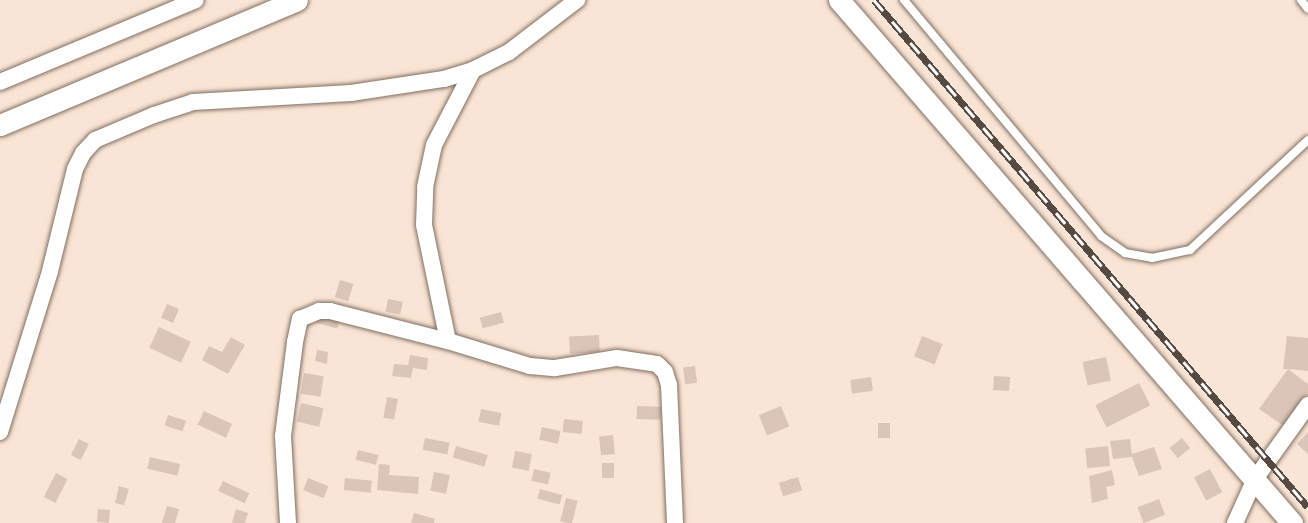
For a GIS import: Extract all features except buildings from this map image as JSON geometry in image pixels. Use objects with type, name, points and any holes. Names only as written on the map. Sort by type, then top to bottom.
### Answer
[{"type":"street","points":[[0,82],[196,0]]},
{"type":"street","points":[[0,125],[297,0]]},
{"type":"street","points":[[0,432],[50,271],[75,169],[83,153],[95,140],[154,115],[193,102],[362,92],[444,79],[474,70],[509,52],[577,0]]},
{"type":"street","points":[[839,0],[1292,523]]},
{"type":"street","points":[[448,341],[424,225],[425,187],[434,145],[474,70]]},
{"type":"street","points":[[288,523],[283,436],[300,319],[309,313],[330,312],[448,341],[530,366],[555,368],[616,358],[657,364],[665,372],[669,385],[675,523]]},
{"type":"street","points":[[1235,523],[1255,478],[1308,405]]},
{"type":"lane","points":[[904,0],[1101,236],[1125,253],[1152,258],[1190,250],[1308,140]]},
{"type":"lane","points":[[1301,0],[1308,9]]},
{"type":"railway","points":[[874,0],[1308,507]]}]
